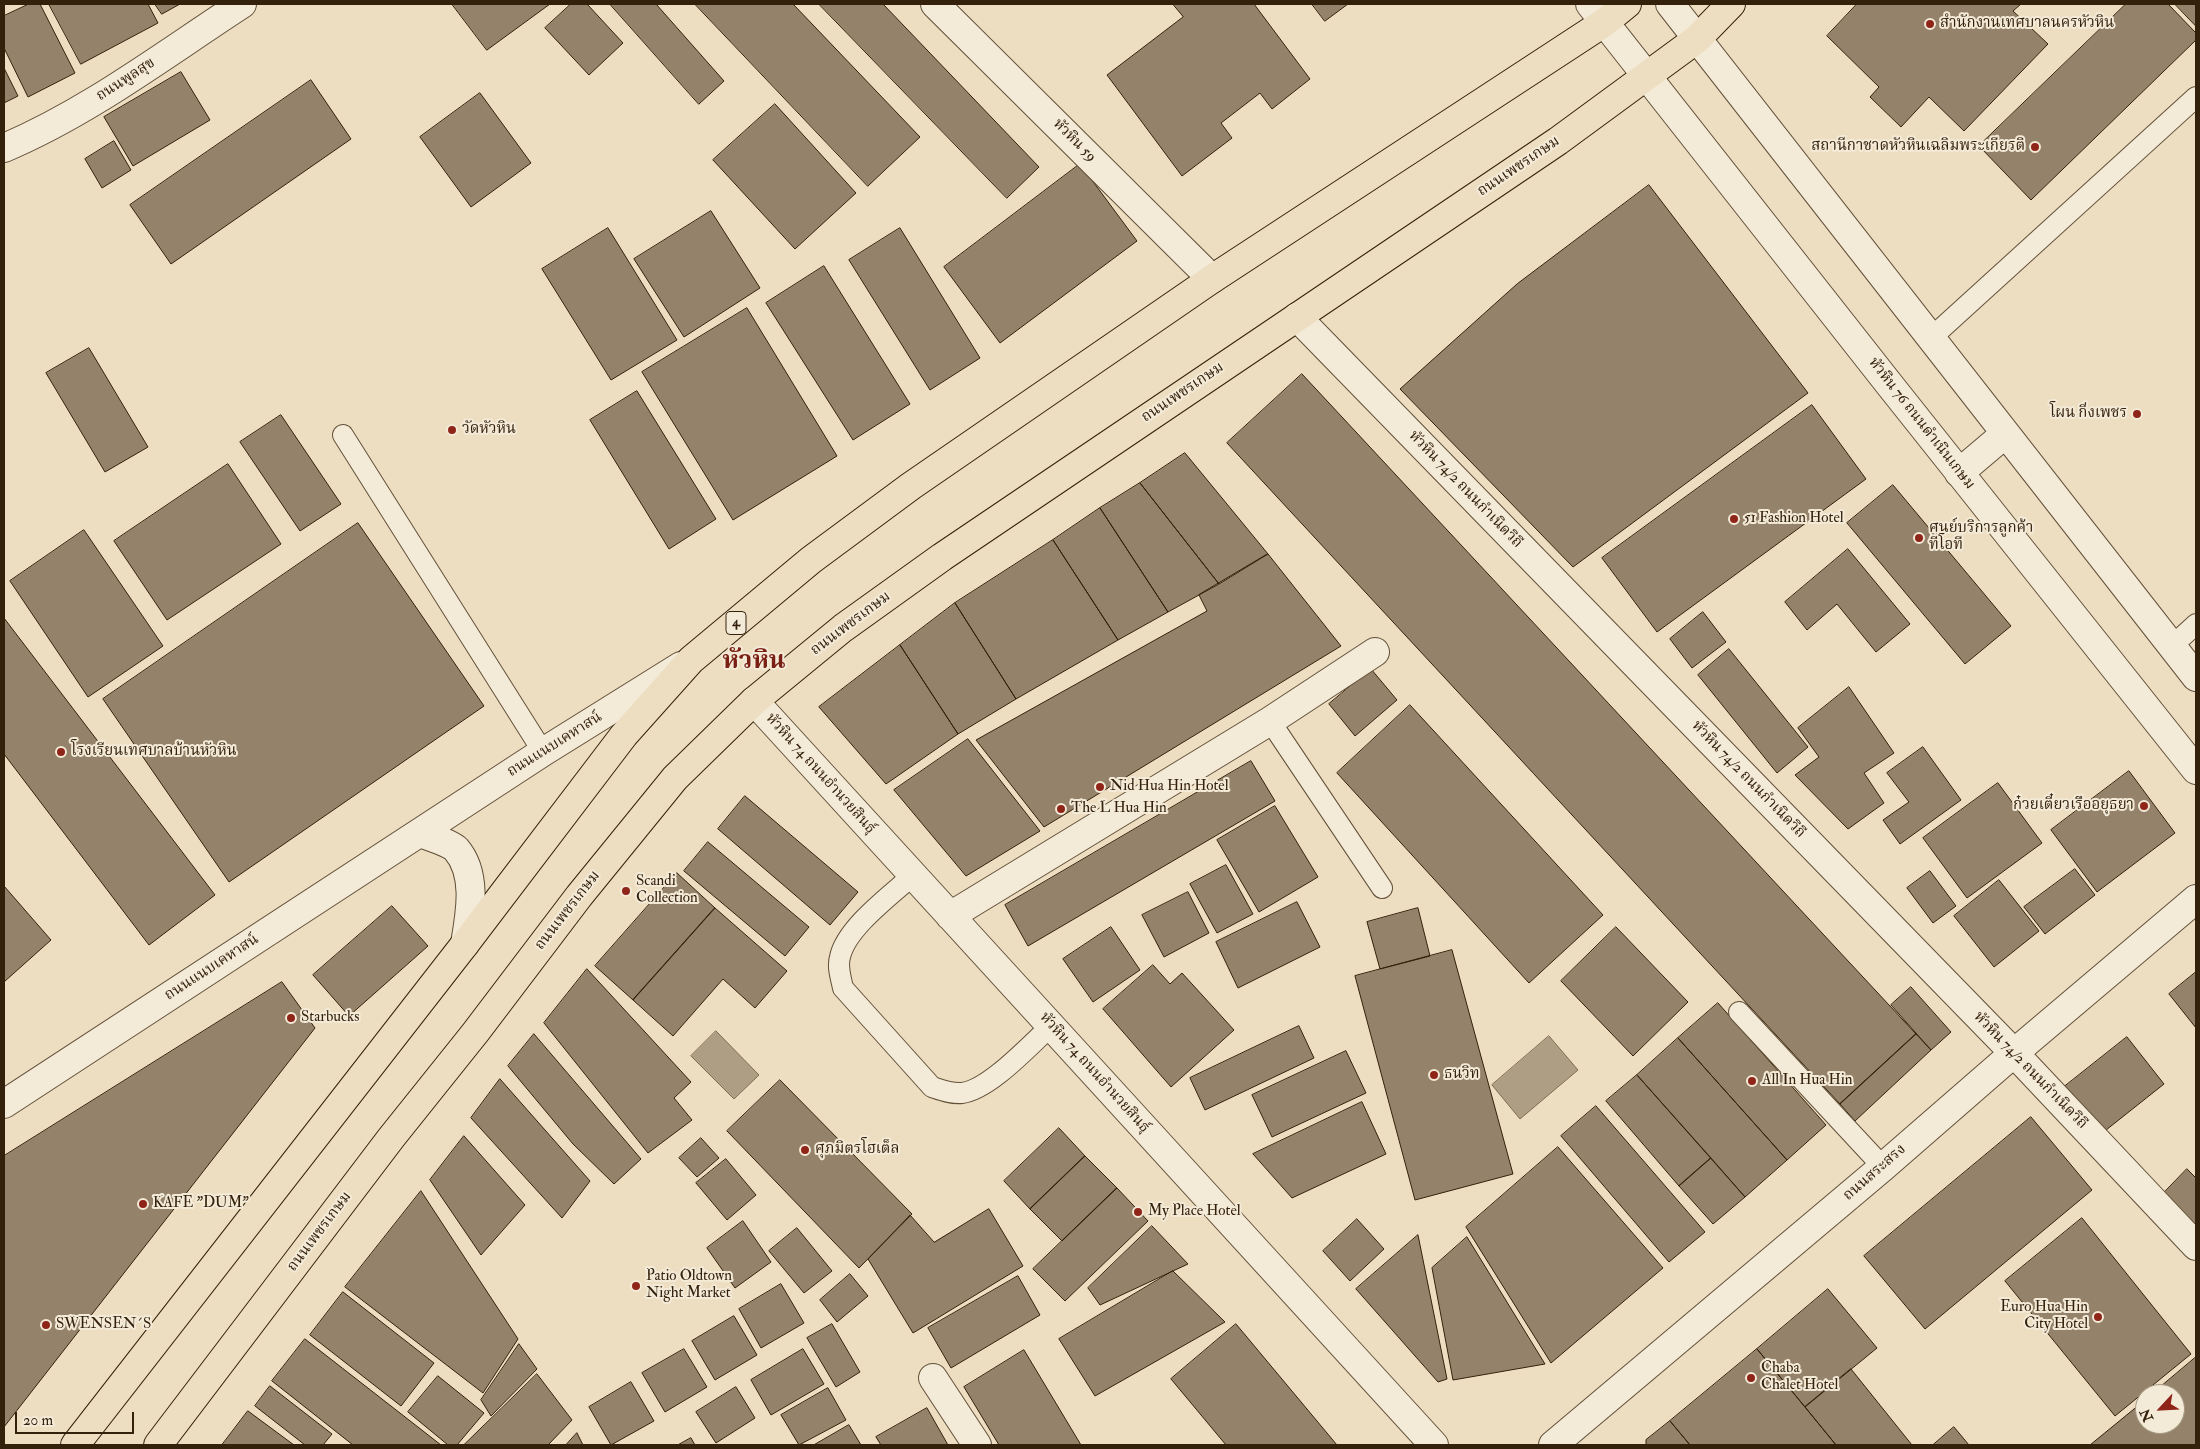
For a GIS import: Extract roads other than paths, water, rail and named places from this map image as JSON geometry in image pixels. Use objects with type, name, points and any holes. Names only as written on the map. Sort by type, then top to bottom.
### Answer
[{"type":"main road","name":"4","points":[[75,1445],[465,944],[624,734],[691,660],[811,560],[911,486],[1597,13],[1627,4]]},
{"type":"main road","name":"ถนนเพชรเกษม","points":[[158,1445],[391,1138],[475,1033],[579,896],[675,778],[754,701],[843,628],[942,557],[1558,141],[1697,39],[1731,4]]},
{"type":"street","name":"ถนนพูลสุข","points":[[4,148],[32,136],[87,106],[242,4]]},
{"type":"street","name":"หัวหิน 59","points":[[935,4],[1212,279]]},
{"type":"street","points":[[1670,4],[2196,677]]},
{"type":"street","name":"หัวหิน 76 ถนนดำเนินเกษม","points":[[1597,13],[1959,473],[2196,770]]},
{"type":"street","name":"หัวหิน 74/2 ถนนกำเนิดวิถี","points":[[1297,317],[2014,1052],[2196,1246]]},
{"type":"street","points":[[1959,473],[2005,434]]},
{"type":"street","points":[[950,916],[1270,721],[1375,652]]},
{"type":"street","name":"ถนนแนบเคหาสน์","points":[[4,1104],[543,752],[691,660]]},
{"type":"street","name":"หัวหิน 74 ถนนอำนวยสินธุ์","points":[[754,701],[1434,1445]]},
{"type":"street","points":[[420,833],[455,848],[466,870],[472,905],[465,944]]},
{"type":"street","name":"ถนนสระสรง","points":[[1553,1445],[1883,1167],[2014,1052],[2196,899]]},
{"type":"street","points":[[933,1378],[976,1445]]},
{"type":"lane","points":[[1930,338],[2196,97]]},
{"type":"lane","points":[[343,435],[543,752]]},
{"type":"lane","points":[[2172,646],[2196,624]]},
{"type":"lane","points":[[1270,721],[1382,888]]},
{"type":"lane","points":[[912,876],[857,928],[840,956],[840,972],[843,988],[932,1087],[948,1092],[962,1093],[978,1088],[992,1080],[1051,1026]]},
{"type":"lane","points":[[1739,1012],[1883,1167]]},
{"type":"place","name":"สำนักงานเทศบาลนครหัวหิน","points":[[1930,24]]},
{"type":"place","name":"สถานีกาชาดหัวหินเฉลิมพระเกียรติ","points":[[2035,147]]},
{"type":"place","name":"โผน กิ่งเพชร","points":[[2137,414]]},
{"type":"place","name":"วัดหัวหิน","points":[[452,430]]},
{"type":"place","name":"51 Fashion Hotel","points":[[1734,519]]},
{"type":"place","name":"ศูนย์บริการลูกค้า ทีโอที","points":[[1919,538]]},
{"type":"place","name":"โรงเรียนเทศบาลบ้านหัวหิน","points":[[61,752]]},
{"type":"place","name":"Nid Hua Hin Hotel","points":[[1100,787]]},
{"type":"place","name":"ก๋วยเตี๋ยวเรืออยุธยา","points":[[2144,806]]},
{"type":"place","name":"The L Hua Hin","points":[[1061,809]]},
{"type":"place","name":"Scandi Collection","points":[[626,891]]},
{"type":"place","name":"Starbucks","points":[[291,1018]]},
{"type":"place","name":"ธนวิท","points":[[1434,1075]]},
{"type":"place","name":"All In Hua Hin","points":[[1752,1081]]},
{"type":"place","name":"ศุภมิตรโฮเต็ล","points":[[805,1150]]},
{"type":"place","name":"KAFE \"DUM\"","points":[[143,1204]]},
{"type":"place","name":"My Place Hotel","points":[[1138,1212]]},
{"type":"place","name":"Patio Oldtown Night Market","points":[[636,1286]]},
{"type":"place","name":"Euro Hua Hin City Hotel","points":[[2098,1317]]},
{"type":"place","name":"SWENSEN´S","points":[[46,1325]]},
{"type":"place","name":"Chaba Chalet Hotel","points":[[1751,1378]]},
{"type":"district","name":"หัวหิน","points":[[754,663]]}]
